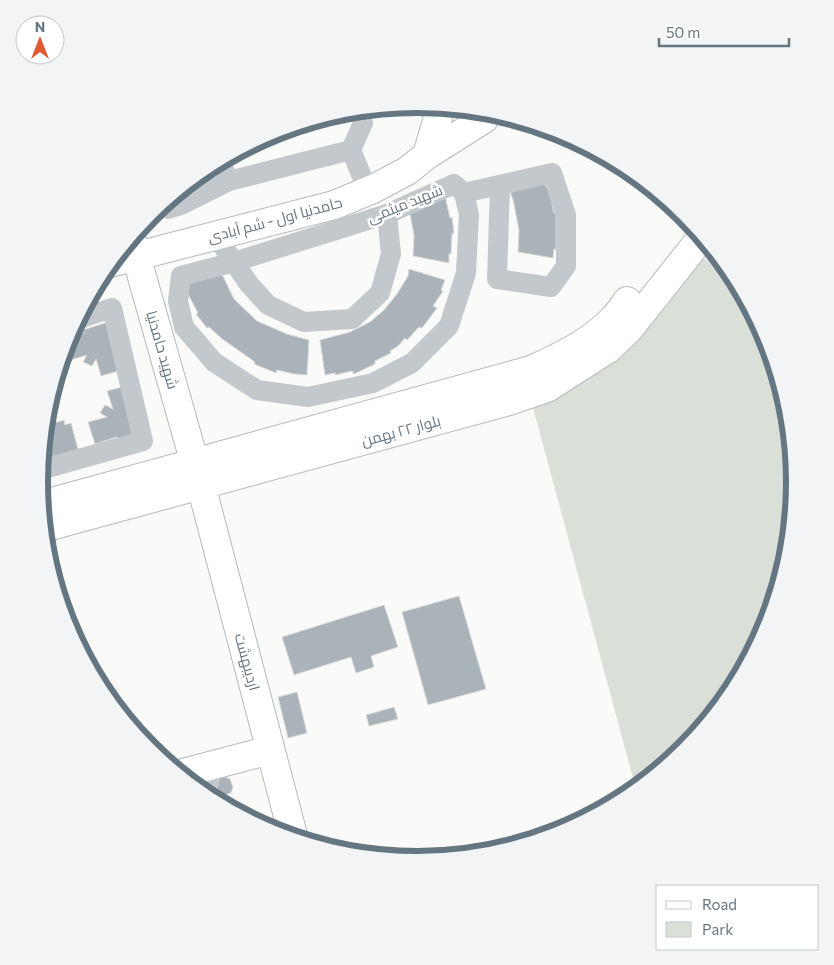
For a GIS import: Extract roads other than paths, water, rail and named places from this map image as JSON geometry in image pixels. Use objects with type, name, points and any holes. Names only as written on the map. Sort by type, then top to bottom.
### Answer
[{"type":"street","points":[[427,155],[439,114]]},
{"type":"street","points":[[360,117],[363,123],[350,150],[368,192]]},
{"type":"street","name":"حامدنیا اول - شم آبادی","points":[[128,252],[216,236],[334,205],[368,192],[407,171],[427,155],[485,119]]},
{"type":"street","points":[[169,209],[181,205],[229,181],[350,150]]},
{"type":"street","points":[[223,168],[229,181]]},
{"type":"street","points":[[464,193],[552,173],[566,214],[566,266],[550,287],[496,279],[500,185]]},
{"type":"street","name":"شهید میثمی","points":[[454,184],[464,193],[469,215],[466,273],[448,326],[412,363],[373,383],[308,397],[257,390],[214,362],[184,327],[178,301],[181,276],[234,262],[387,214],[454,184]]},
{"type":"street","points":[[216,236],[248,284],[268,305],[304,322],[352,319],[380,293],[391,254],[387,214]]},
{"type":"street","name":"بلوار ۲۲ بهمن","points":[[50,525],[198,474],[531,370],[562,356],[590,339],[613,320],[685,228]]},
{"type":"street","name":"بلوار ۲۲ بهمن","points":[[48,504],[198,474],[509,401],[547,388],[608,349],[629,330],[698,242]]},
{"type":"street","name":"شهید حامدنیا","points":[[126,256],[198,474]]},
{"type":"street","points":[[48,468],[143,441],[112,308],[88,316]]},
{"type":"street","name":"اردیبهشت","points":[[198,474],[292,830]]},
{"type":"street","points":[[206,786],[270,750]]}]
